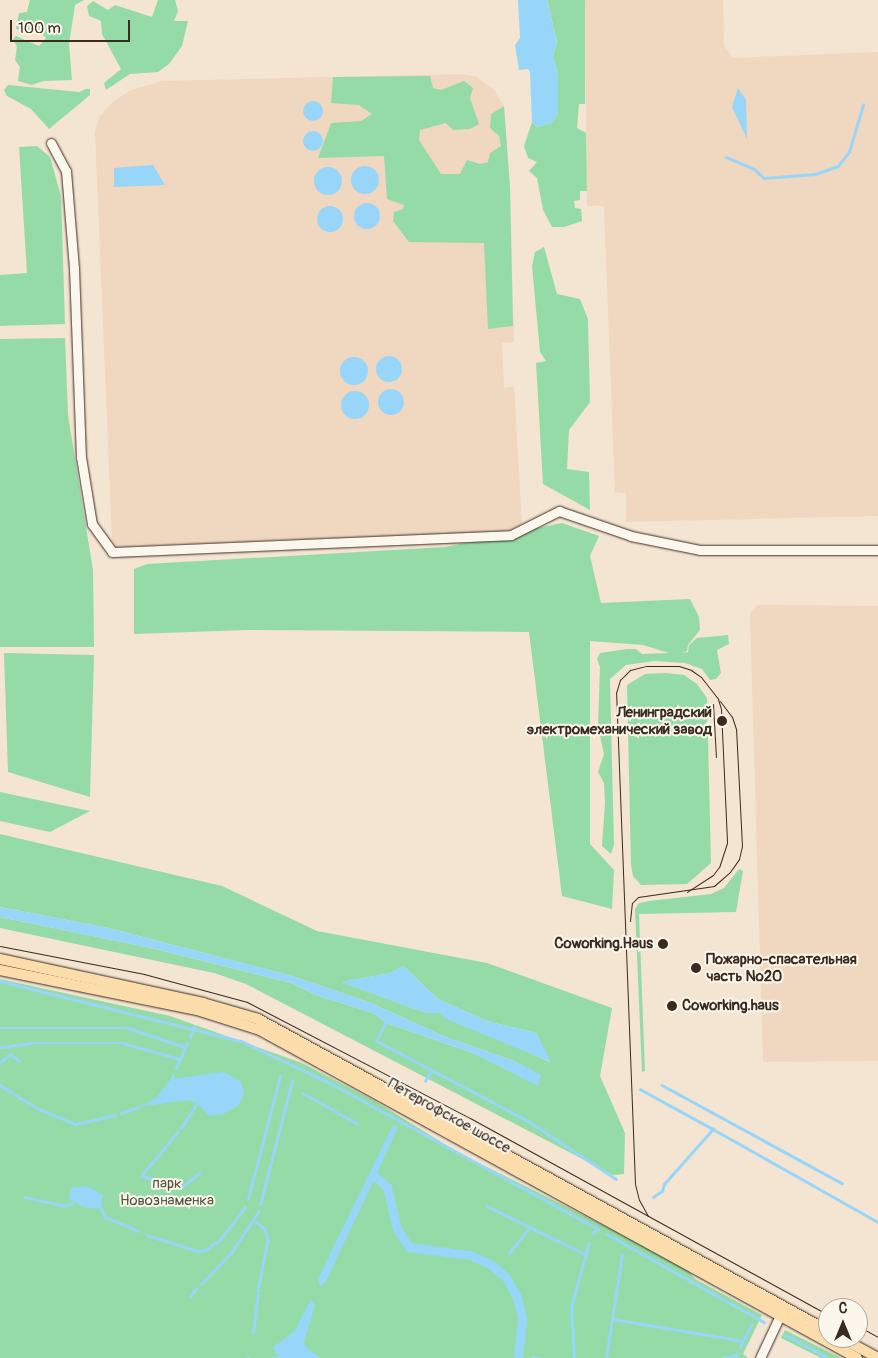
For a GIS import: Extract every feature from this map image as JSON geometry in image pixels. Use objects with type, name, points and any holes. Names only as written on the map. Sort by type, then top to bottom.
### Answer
[{"type":"main road","name":"Петергофское шоссе","points":[[0,959],[203,1003],[258,1020],[818,1326]]},
{"type":"main road","name":"Петергофское шоссе","points":[[0,970],[197,1010],[260,1030],[688,1263],[779,1317],[857,1358]]},
{"type":"main road","points":[[860,1348],[878,1358]]},
{"type":"street","points":[[51,143],[66,171],[74,268],[81,457],[92,524],[112,552],[511,535],[559,511],[631,536],[700,550],[878,550]]},
{"type":"street","points":[[760,1358],[784,1308]]},
{"type":"shaded area","points":[[585,0],[723,0],[724,46],[733,58],[878,52],[878,516],[626,522],[626,493],[615,492],[604,206],[587,206]]},
{"type":"shaded area","points":[[462,74],[477,77],[494,90],[504,106],[510,187],[514,342],[502,343],[504,388],[514,387],[522,524],[510,531],[118,547],[112,541],[95,132],[100,116],[114,101],[131,90],[162,81]]},
{"type":"shaded area","points":[[757,605],[878,606],[878,1061],[763,1062],[750,614]]},
{"type":"green space","points":[[30,0],[84,0],[75,5],[69,44],[72,80],[43,81],[32,85],[18,81],[20,67],[15,60],[17,47],[13,39],[16,36],[39,46],[46,38],[42,34],[16,29],[19,13],[27,12]]},
{"type":"green space","points":[[158,0],[175,0],[178,11],[174,21],[188,21],[182,46],[169,64],[158,72],[130,74],[106,90],[104,83],[121,69],[102,34],[101,21],[89,16],[87,6],[93,1],[108,10],[115,5],[152,17]]},
{"type":"green space","points":[[547,0],[585,0],[585,104],[579,104],[577,128],[586,133],[587,191],[580,191],[580,200],[574,201],[575,208],[581,209],[582,221],[564,227],[552,227],[543,210],[537,178],[529,171],[537,162],[528,158],[524,146],[532,122],[537,127],[551,123],[558,114],[558,74],[553,57],[557,42]]},
{"type":"green space","points":[[430,76],[433,88],[441,90],[464,81],[473,88],[470,98],[479,124],[470,129],[453,130],[446,123],[420,130],[419,140],[441,174],[460,174],[467,160],[480,164],[488,162],[490,153],[501,146],[499,136],[490,128],[491,114],[504,106],[510,187],[513,326],[488,329],[484,243],[409,242],[393,221],[394,212],[403,209],[404,205],[387,199],[384,156],[318,158],[331,123],[361,121],[372,114],[359,105],[331,103],[333,77]]},
{"type":"green space","points":[[8,85],[79,92],[90,89],[90,95],[49,129],[31,109],[7,96],[4,90]]},
{"type":"green space","points":[[37,146],[50,157],[61,196],[65,324],[0,326],[0,275],[27,273],[19,147]]},
{"type":"green space","points":[[544,247],[557,294],[580,299],[588,319],[590,402],[569,430],[567,469],[589,472],[590,510],[543,484],[536,363],[546,361],[540,352],[532,266],[535,252]]},
{"type":"green space","points":[[65,338],[68,415],[93,570],[94,647],[0,647],[0,339]]},
{"type":"green space","points":[[562,523],[599,536],[590,556],[601,603],[690,599],[699,617],[700,630],[688,645],[687,651],[682,653],[688,652],[689,645],[697,638],[728,635],[729,644],[717,650],[721,673],[716,679],[710,680],[702,669],[685,663],[654,661],[626,665],[610,679],[614,845],[611,854],[602,846],[605,803],[604,783],[598,772],[604,754],[598,726],[600,667],[597,659],[600,653],[627,649],[636,649],[642,654],[669,653],[643,645],[590,641],[590,844],[614,870],[612,909],[562,896],[529,632],[247,630],[134,634],[134,569],[147,564],[445,547]]},
{"type":"green space","points":[[4,653],[94,655],[90,797],[8,772]]},
{"type":"green space","points":[[665,673],[684,675],[697,684],[707,698],[711,863],[687,884],[641,885],[633,876],[631,865],[627,685],[645,674]]},
{"type":"green space","points":[[0,792],[90,811],[50,832],[0,821]]},
{"type":"green space","points":[[0,834],[222,886],[317,931],[487,963],[612,1008],[600,1076],[625,1133],[624,1174],[613,1175],[246,984],[214,973],[0,928],[0,917],[156,949],[292,983],[316,995],[373,1013],[386,1023],[473,1053],[538,1085],[517,1062],[443,1036],[371,1003],[289,975],[108,928],[0,907]],"holes":[[[403,966],[438,999],[487,1021],[536,1033],[550,1062],[440,1013],[426,1013],[342,982],[391,973]]]},
{"type":"green space","points":[[739,869],[743,871],[736,912],[639,914],[645,1071],[642,1072],[635,909],[639,903],[649,901],[711,894],[724,888]]},
{"type":"green space","name":"парк Новознаменка","points":[[0,979],[170,1016],[302,1063],[375,1101],[459,1153],[683,1265],[695,1279],[762,1315],[743,1354],[748,1358],[0,1358]]},
{"type":"green space","points":[[785,1330],[841,1358],[821,1358],[781,1338]]},
{"type":"water","points":[[518,0],[547,0],[557,42],[553,57],[558,74],[558,114],[552,123],[537,127],[532,122],[530,72],[528,69],[519,70],[515,45],[520,38]]},
{"type":"water","points":[[738,88],[746,100],[747,139],[732,107]]},
{"type":"water","points":[[313,101],[320,104],[323,111],[320,118],[313,121],[306,118],[303,111],[306,104]]},
{"type":"water","points":[[313,131],[320,134],[323,141],[320,148],[313,151],[306,148],[303,141],[306,134]]},
{"type":"water","points":[[153,165],[165,185],[114,187],[114,168]]},
{"type":"water","points":[[365,166],[375,170],[379,180],[375,190],[365,194],[355,190],[351,180],[355,170]]},
{"type":"water","points":[[328,167],[338,171],[342,181],[338,191],[328,195],[318,191],[314,181],[318,171]]},
{"type":"water","points":[[367,203],[376,207],[380,216],[376,225],[367,229],[358,225],[354,216],[358,207]]},
{"type":"water","points":[[330,206],[339,210],[343,219],[339,228],[330,232],[321,228],[317,219],[321,210]]},
{"type":"water","points":[[389,356],[398,360],[402,369],[398,378],[389,382],[380,378],[376,369],[380,360]]},
{"type":"water","points":[[354,357],[364,361],[368,371],[364,381],[354,385],[344,381],[340,371],[344,361]]},
{"type":"water","points":[[391,389],[400,393],[404,402],[400,411],[391,415],[382,411],[378,402],[382,393]]},
{"type":"water","points":[[355,391],[365,395],[369,405],[365,415],[355,419],[345,415],[341,405],[345,395]]},
{"type":"water","points":[[0,907],[108,928],[289,975],[371,1003],[443,1036],[517,1062],[541,1075],[538,1086],[473,1053],[386,1023],[373,1013],[316,995],[292,983],[156,949],[0,917]]},
{"type":"water","points":[[403,966],[438,999],[487,1021],[536,1033],[551,1062],[446,1019],[440,1013],[426,1013],[341,982],[390,973]]},
{"type":"water","points":[[224,1072],[241,1082],[244,1093],[238,1106],[223,1114],[209,1116],[197,1103],[188,1100],[138,1107],[155,1099],[171,1079]]},
{"type":"water","points":[[393,1125],[398,1127],[377,1173],[386,1185],[373,1182],[325,1283],[320,1286],[318,1279]]},
{"type":"water","points":[[87,1186],[103,1195],[101,1208],[86,1208],[69,1199],[71,1188]]},
{"type":"water","points":[[311,1299],[315,1305],[304,1342],[307,1348],[321,1358],[279,1358],[273,1347],[294,1332]]},
{"type":"waterway","points":[[726,157],[754,169],[764,178],[815,174],[838,166],[849,152],[863,105]]},
{"type":"waterway","points":[[0,981],[241,1041],[334,1085],[598,1229],[593,1234]]},
{"type":"waterway","points":[[386,1023],[377,1041],[530,1122],[616,1179]]},
{"type":"waterway","points":[[190,1037],[194,1027]]},
{"type":"waterway","points":[[0,1028],[128,1028],[185,1047]]},
{"type":"waterway","points":[[0,1047],[32,1043],[123,1043],[180,1059]]},
{"type":"waterway","points":[[176,1068],[187,1043]]},
{"type":"waterway","points":[[0,1063],[10,1054],[19,1060]]},
{"type":"waterway","points":[[425,1081],[432,1070]]},
{"type":"waterway","points":[[171,1079],[173,1075]]},
{"type":"waterway","points":[[248,1199],[280,1076]]},
{"type":"waterway","points":[[260,1205],[292,1081]]},
{"type":"waterway","points":[[0,1085],[11,1092]]},
{"type":"waterway","points":[[662,1085],[842,1183]]},
{"type":"waterway","points":[[640,1089],[713,1129]]},
{"type":"waterway","points":[[303,1093],[358,1124]]},
{"type":"waterway","points":[[14,1094],[41,1110],[75,1124],[115,1115]]},
{"type":"waterway","points":[[181,1128],[197,1103]]},
{"type":"waterway","points":[[121,1113],[138,1107]]},
{"type":"waterway","points":[[653,1197],[662,1191],[664,1184],[713,1129],[878,1222]]},
{"type":"waterway","points":[[178,1132],[142,1176],[182,1187],[199,1173]]},
{"type":"waterway","points":[[378,1179],[387,1187],[397,1229],[409,1247],[470,1255],[490,1264],[505,1276],[517,1297],[522,1319],[518,1358]]},
{"type":"waterway","points":[[25,1197],[65,1206],[72,1203]]},
{"type":"waterway","points":[[487,1206],[585,1254]]},
{"type":"waterway","points":[[147,1235],[198,1251],[205,1250],[220,1240],[245,1207]]},
{"type":"waterway","points":[[101,1208],[105,1217],[139,1231]]},
{"type":"waterway","points":[[201,1284],[231,1253],[258,1212]]},
{"type":"waterway","points":[[255,1221],[265,1229],[268,1240],[258,1291]]},
{"type":"waterway","points":[[509,1253],[530,1227]]},
{"type":"waterway","points":[[607,1234],[764,1322]]},
{"type":"waterway","points":[[574,1358],[571,1307],[589,1243]]},
{"type":"waterway","points":[[606,1358],[622,1255]]},
{"type":"waterway","points":[[190,1297],[196,1289]]},
{"type":"waterway","points":[[253,1333],[258,1295]]},
{"type":"waterway","points":[[613,1319],[743,1341]]},
{"type":"waterway","points":[[740,1347],[751,1325]]},
{"type":"waterway","points":[[786,1335],[828,1358]]},
{"type":"waterway","points":[[735,1358],[737,1353]]},
{"type":"waterway","points":[[723,1358],[736,1355]]},
{"type":"waterway","points":[[533,1357],[539,1358]]},
{"type":"tram line","points":[[648,1216],[639,1200],[635,1184],[616,693],[620,680],[630,670],[646,666],[679,666],[691,670],[701,677],[718,699],[721,709],[727,843],[719,867],[713,875],[687,892]]},
{"type":"tram line","points":[[630,921],[632,903],[638,897],[714,886],[730,872],[739,859],[742,846],[736,729],[732,717],[720,701]]},
{"type":"tram line","points":[[713,704],[716,757]]},
{"type":"tram line","points":[[0,946],[144,974],[247,1002],[470,1118],[818,1309]]},
{"type":"tram line","points":[[868,1332],[878,1337]]},
{"type":"place","name":"Ленинградский электромеханический завод","points":[[722,721]]},
{"type":"place","name":"Coworking.Haus","points":[[663,944]]},
{"type":"place","name":"Пожарно-спасательная часть №20","points":[[696,968]]},
{"type":"place","name":"Coworking.haus","points":[[672,1006]]}]
